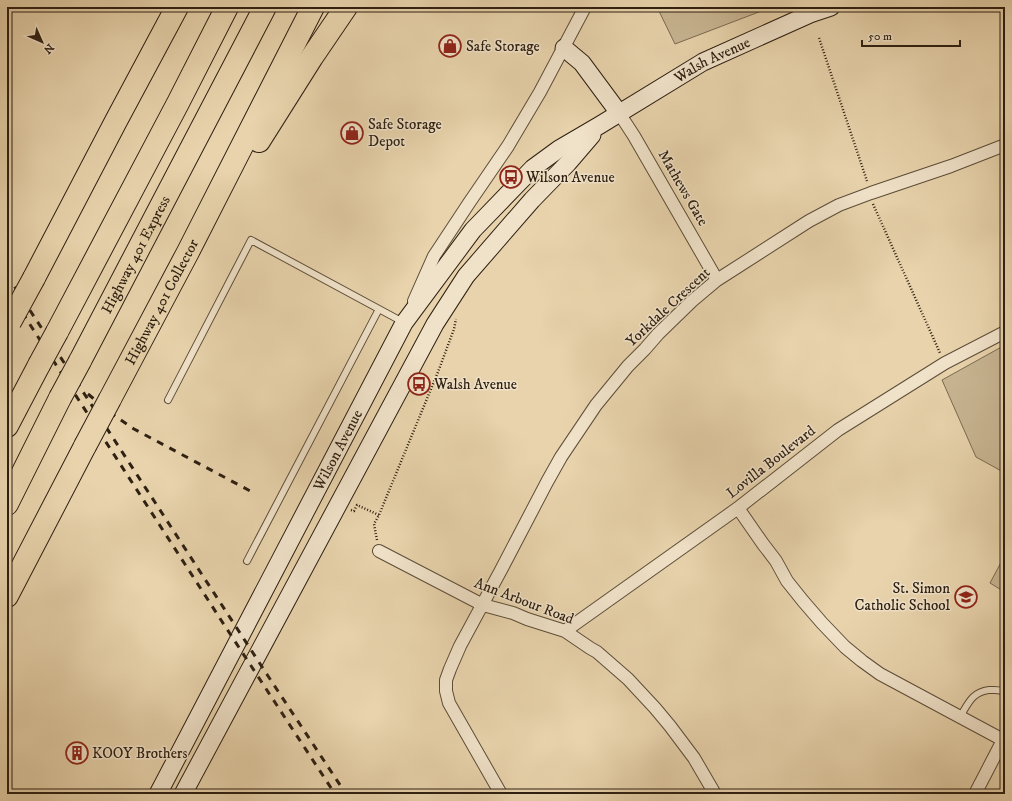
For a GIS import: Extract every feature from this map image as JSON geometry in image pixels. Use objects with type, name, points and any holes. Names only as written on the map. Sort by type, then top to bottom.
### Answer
[{"type":"highway","points":[[161,38],[173,7]]},
{"type":"highway","points":[[8,325],[177,7]]},
{"type":"highway","points":[[7,426],[178,103],[227,7]]},
{"type":"highway","name":"Highway 401 Express","points":[[7,504],[60,398],[265,7]]},
{"type":"highway","name":"Highway 401 Collector","points":[[7,596],[188,252],[313,7]]},
{"type":"highway","points":[[188,252],[312,57],[346,7]]},
{"type":"main road","name":"Walsh Avenue","points":[[404,322],[473,230],[533,168],[559,149],[703,62],[810,14],[831,7]]},
{"type":"main road","points":[[564,48],[582,62],[619,113]]},
{"type":"main road","name":"Walsh Avenue","points":[[435,324],[466,276],[532,200],[568,163],[600,125]]},
{"type":"main road","name":"Wilson Avenue","points":[[158,794],[404,322]]},
{"type":"main road","name":"Wilson Avenue","points":[[183,794],[435,324]]},
{"type":"street","name":"Wilson Avenue","points":[[404,322],[434,256],[508,146],[540,92],[585,7]]},
{"type":"street","name":"Mathews Gate","points":[[619,113],[638,143],[717,280]]},
{"type":"street","name":"Yorkdale Crescent","points":[[501,794],[449,703],[446,691],[446,680],[460,646],[547,482],[596,405],[628,366],[692,301],[717,280],[808,221],[839,206],[870,194],[951,166],[1005,145]]},
{"type":"street","name":"Lovilla Boulevard","points":[[565,631],[738,508],[838,430],[945,363],[1005,332]]},
{"type":"street","points":[[738,508],[776,561],[787,581],[822,623],[846,647],[880,674],[1004,741],[975,794]]},
{"type":"street","name":"Ann Arbour Road","points":[[379,551],[482,604],[565,631],[597,652],[628,679],[656,708],[694,758],[715,794]]},
{"type":"lane","points":[[168,400],[252,240],[404,322]]},
{"type":"lane","points":[[247,561],[379,309]]},
{"type":"lane","points":[[960,717],[974,696],[983,691],[1000,689],[1005,692]]},
{"type":"path","points":[[819,38],[870,194],[945,363]]},
{"type":"path","points":[[379,551],[374,524],[438,372],[454,329],[458,313]]},
{"type":"path","points":[[354,511],[357,505],[379,515]]},
{"type":"shaded area","points":[[657,7],[772,7],[675,44]]},
{"type":"shaded area","points":[[1005,345],[1005,473],[976,457],[942,380]]},
{"type":"shaded area","points":[[1005,555],[1005,586],[1003,591],[990,583]]},
{"type":"railway","points":[[7,275],[346,794]]},
{"type":"railway","points":[[7,289],[335,794]]},
{"type":"railway","points":[[88,394],[112,414],[134,429],[254,493]]},
{"type":"place","name":"Safe Storage","points":[[450,46]]},
{"type":"place","name":"Safe Storage Depot","points":[[352,133]]},
{"type":"place","name":"Wilson Avenue","points":[[511,177]]},
{"type":"place","name":"Walsh Avenue","points":[[419,384]]},
{"type":"place","name":"St. Simon Catholic School","points":[[966,597]]},
{"type":"place","name":"KOOY Brothers","points":[[77,753]]}]
